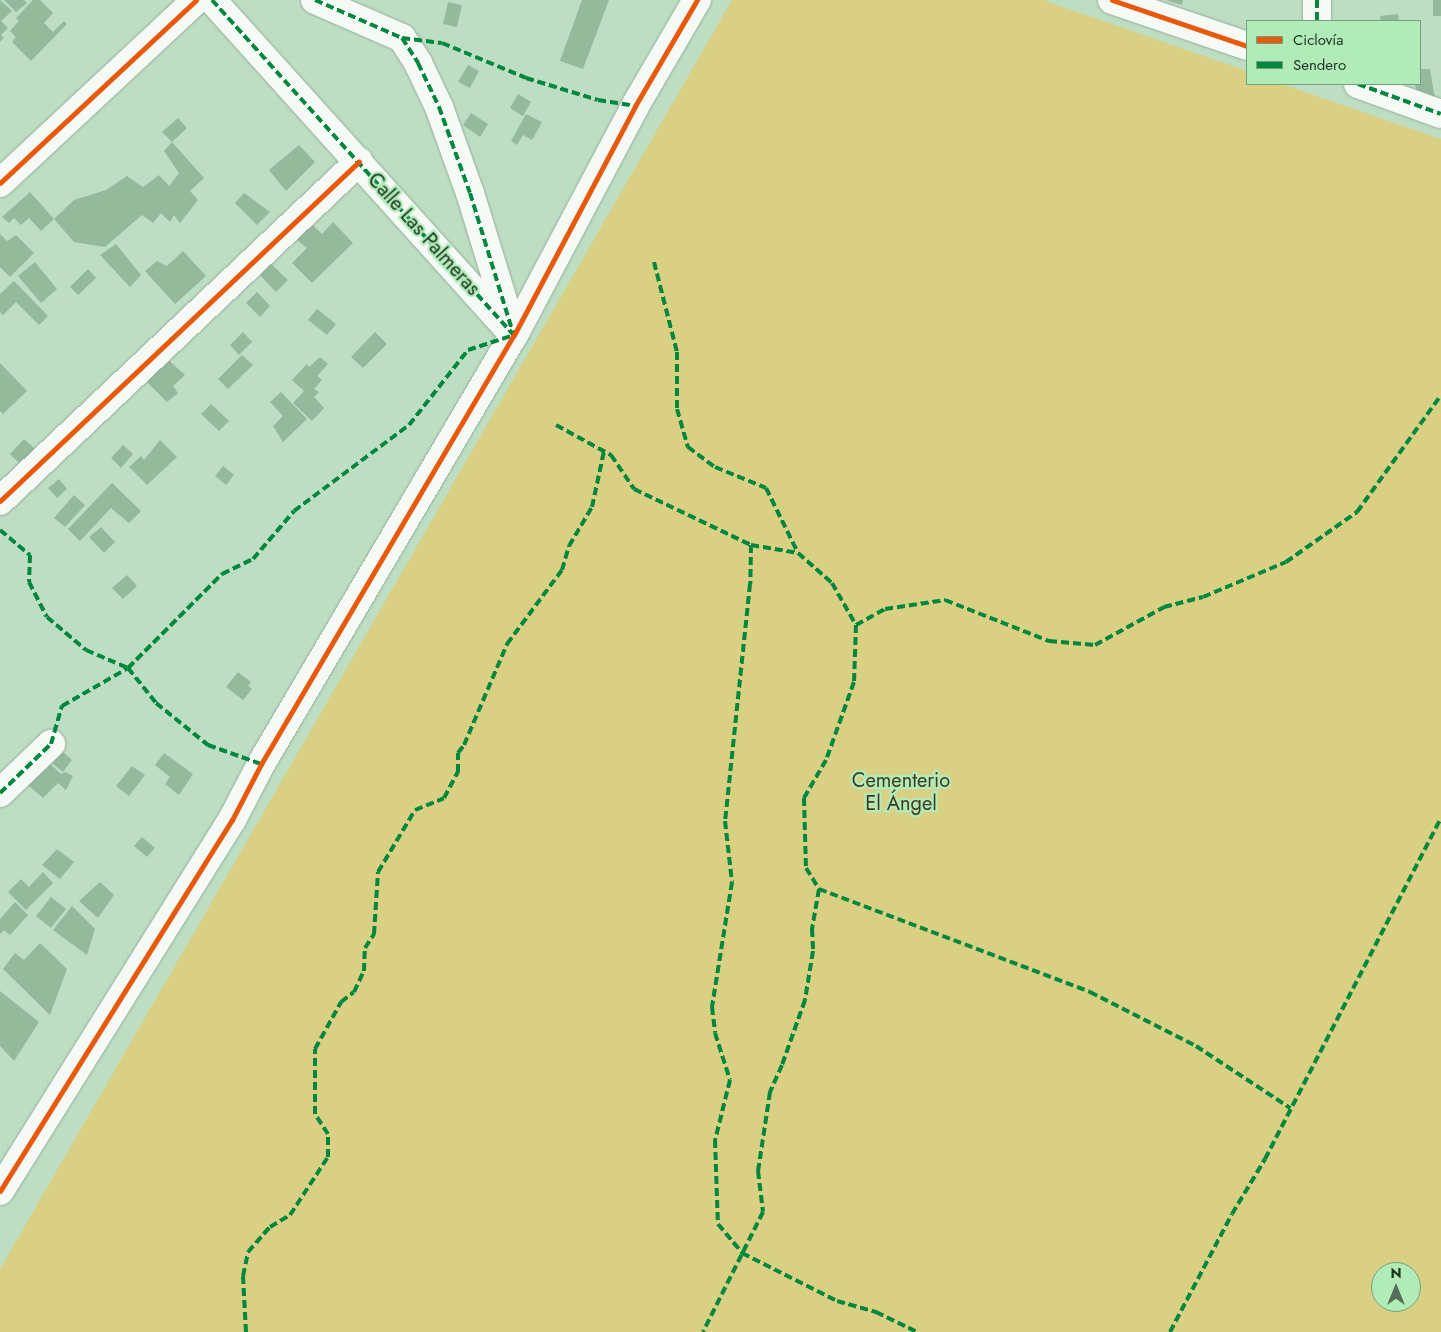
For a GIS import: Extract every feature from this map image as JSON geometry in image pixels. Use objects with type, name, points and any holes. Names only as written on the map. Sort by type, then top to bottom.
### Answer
[{"type":"street","points":[[0,183],[196,0]]},
{"type":"street","name":"Calle Las Palmeras","points":[[212,0],[514,335]]},
{"type":"street","points":[[315,0],[402,38],[418,63],[439,107],[470,193],[514,335]]},
{"type":"street","points":[[0,1191],[232,820],[261,764],[514,335],[635,106],[697,0]]},
{"type":"street","points":[[1317,0],[1317,20]]},
{"type":"street","points":[[1122,2],[1246,46]]},
{"type":"street","points":[[1361,85],[1441,114]]},
{"type":"street","points":[[0,501],[359,161]]},
{"type":"street","points":[[0,793],[51,744]]},
{"type":"green space","name":"Cementerio El Ángel","points":[[732,0],[1043,0],[1246,71],[1246,85],[1285,85],[1441,139],[1441,1332],[0,1332],[0,1269]]},
{"type":"building","points":[[0,0],[12,11],[1,21],[8,28],[1,35],[4,38],[0,42]]},
{"type":"building","points":[[4,0],[24,0],[27,3],[16,12]]},
{"type":"building","points":[[33,0],[40,0],[53,13],[44,23],[53,32],[64,21],[67,24],[31,61],[12,42],[16,37],[10,31],[19,21],[16,18]]},
{"type":"building","points":[[582,0],[609,0],[583,69],[560,61]]},
{"type":"building","points":[[1166,0],[1183,0],[1182,5]]},
{"type":"building","points":[[1433,0],[1441,0],[1441,16],[1433,16]]},
{"type":"building","points":[[448,2],[462,5],[457,27],[443,24]]},
{"type":"building","points":[[1398,14],[1399,20],[1381,20],[1380,16]]},
{"type":"building","points":[[468,65],[479,71],[470,88],[458,82]]},
{"type":"building","points":[[1421,69],[1430,69],[1435,99],[1417,93],[1415,85],[1421,85]]},
{"type":"building","points":[[518,94],[531,102],[523,116],[510,108]]},
{"type":"building","points":[[471,113],[488,124],[480,137],[463,125]]},
{"type":"building","points":[[526,114],[542,122],[532,140],[523,135],[517,145],[511,141]]},
{"type":"building","points":[[178,118],[187,128],[172,142],[162,132]]},
{"type":"building","points":[[172,142],[204,178],[190,191],[198,200],[180,223],[174,215],[170,222],[161,213],[153,223],[142,215],[105,247],[74,242],[54,219],[74,200],[106,190],[127,176],[143,187],[159,175],[169,186],[179,173],[164,151]]},
{"type":"building","points":[[299,145],[315,162],[286,191],[269,170]]},
{"type":"building","points":[[30,192],[54,219],[41,231],[29,218],[21,225],[14,218],[9,223],[2,217]]},
{"type":"building","points":[[244,193],[270,212],[257,225],[235,203]]},
{"type":"building","points":[[333,222],[353,243],[312,283],[292,263],[307,248],[297,240],[312,224],[322,234]]},
{"type":"building","points":[[0,234],[7,241],[16,235],[34,253],[10,277],[0,267]]},
{"type":"building","points":[[116,244],[141,275],[130,287],[100,255]]},
{"type":"building","points":[[183,251],[206,276],[175,304],[145,271],[157,261],[167,266]]},
{"type":"building","points":[[35,262],[57,289],[41,303],[18,276]]},
{"type":"building","points":[[270,263],[288,280],[276,292],[259,274]]},
{"type":"building","points":[[88,269],[96,278],[78,295],[70,287]]},
{"type":"building","points":[[14,281],[48,316],[39,325],[16,302],[3,315],[0,312],[0,294]]},
{"type":"building","points":[[257,292],[270,306],[260,317],[246,303]]},
{"type":"building","points":[[317,309],[336,324],[327,335],[308,320]]},
{"type":"building","points":[[243,332],[252,342],[239,355],[230,345]]},
{"type":"building","points":[[375,332],[387,344],[363,368],[351,357]]},
{"type":"building","points":[[242,355],[253,365],[228,389],[218,379]]},
{"type":"building","points":[[164,356],[185,375],[173,386],[178,393],[167,402],[144,379]]},
{"type":"building","points":[[320,357],[328,364],[317,376],[322,380],[314,389],[319,392],[314,397],[324,408],[312,421],[293,403],[304,391],[292,380],[307,364],[309,367]]},
{"type":"building","points":[[0,363],[27,391],[3,414],[0,411]]},
{"type":"building","points":[[281,392],[307,419],[283,442],[273,426],[283,416],[270,402]]},
{"type":"building","points":[[211,404],[229,421],[219,431],[201,414]]},
{"type":"building","points":[[24,439],[35,449],[22,466],[10,454]]},
{"type":"building","points":[[160,440],[177,457],[147,485],[129,467],[141,456],[144,460]]},
{"type":"building","points":[[123,445],[133,454],[121,468],[111,458]]},
{"type":"building","points":[[223,466],[234,475],[226,485],[215,476]]},
{"type":"building","points":[[59,479],[67,489],[57,498],[48,488]]},
{"type":"building","points":[[112,483],[141,511],[129,523],[111,508],[80,541],[68,529]]},
{"type":"building","points":[[74,495],[85,505],[65,527],[54,518]]},
{"type":"building","points":[[101,527],[115,542],[104,553],[89,537]]},
{"type":"building","points":[[127,575],[137,586],[123,599],[112,588]]},
{"type":"building","points":[[238,672],[251,682],[248,686],[252,689],[243,700],[226,687]]},
{"type":"building","points":[[62,751],[72,760],[63,772],[52,763]]},
{"type":"building","points":[[164,753],[193,774],[179,795],[165,784],[170,777],[155,765]]},
{"type":"building","points":[[49,763],[61,774],[65,772],[73,776],[66,790],[58,783],[43,798],[28,785]]},
{"type":"building","points":[[132,766],[145,775],[129,796],[116,786]]},
{"type":"building","points":[[142,837],[155,848],[147,857],[134,846]]},
{"type":"building","points":[[57,849],[74,862],[60,879],[42,865]]},
{"type":"building","points":[[43,872],[53,883],[26,910],[8,892],[21,879],[29,887]]},
{"type":"building","points":[[100,882],[114,895],[98,918],[79,901]]},
{"type":"building","points":[[51,897],[66,909],[51,928],[36,916]]},
{"type":"building","points":[[15,902],[28,915],[10,935],[4,930],[0,934],[0,919]]},
{"type":"building","points":[[72,906],[95,929],[87,955],[53,930]]},
{"type":"building","points":[[40,943],[67,969],[50,1015],[3,969],[15,953],[24,960]]},
{"type":"building","points":[[0,991],[39,1022],[14,1061],[0,1046]]},
{"type":"marked path","points":[[212,0],[514,335]]},
{"type":"marked path","points":[[315,0],[402,38],[418,63],[439,107],[470,193],[513,333]]},
{"type":"marked path","points":[[1317,0],[1317,20]]},
{"type":"marked path","points":[[402,38],[442,43],[526,78],[598,100],[635,106]]},
{"type":"marked path","points":[[1361,85],[1441,114]]},
{"type":"marked path","points":[[654,262],[677,352],[677,409],[688,447],[715,467],[766,488],[798,553]]},
{"type":"marked path","points":[[0,793],[51,744],[62,706],[128,668],[222,574],[253,559],[294,511],[409,425],[468,350],[514,335]]},
{"type":"marked path","points":[[856,625],[885,609],[945,600],[1049,641],[1095,645],[1164,607],[1203,597],[1286,562],[1357,512],[1441,395]]},
{"type":"marked path","points":[[556,425],[611,455],[634,489],[751,545],[798,553],[832,583],[856,625],[854,682],[826,760],[804,798],[806,868],[819,889],[812,929],[813,951],[805,1000],[782,1065],[770,1092],[758,1171],[763,1212],[703,1332]]},
{"type":"marked path","points":[[246,1332],[243,1276],[248,1252],[270,1227],[290,1215],[328,1157],[328,1134],[315,1114],[315,1049],[341,1002],[354,992],[364,971],[365,948],[374,934],[378,872],[415,810],[444,798],[458,772],[458,753],[464,745],[507,644],[562,570],[569,546],[592,507],[604,451]]},
{"type":"marked path","points":[[0,530],[30,555],[29,582],[47,617],[86,650],[128,668],[156,703],[208,745],[261,764]]},
{"type":"marked path","points":[[751,545],[750,584],[725,821],[732,882],[712,1007],[715,1033],[730,1080],[715,1140],[718,1224],[742,1253],[837,1301],[876,1312],[917,1332]]},
{"type":"marked path","points":[[1170,1332],[1232,1214],[1265,1159],[1441,818]]},
{"type":"marked path","points":[[819,889],[1090,992],[1196,1046],[1290,1108]]},
{"type":"cycle path","points":[[0,183],[196,0]]},
{"type":"cycle path","points":[[0,1191],[232,820],[261,764],[514,335],[635,106],[697,0]]},
{"type":"cycle path","points":[[1112,0],[1246,46]]},
{"type":"cycle path","points":[[0,501],[359,161]]}]
